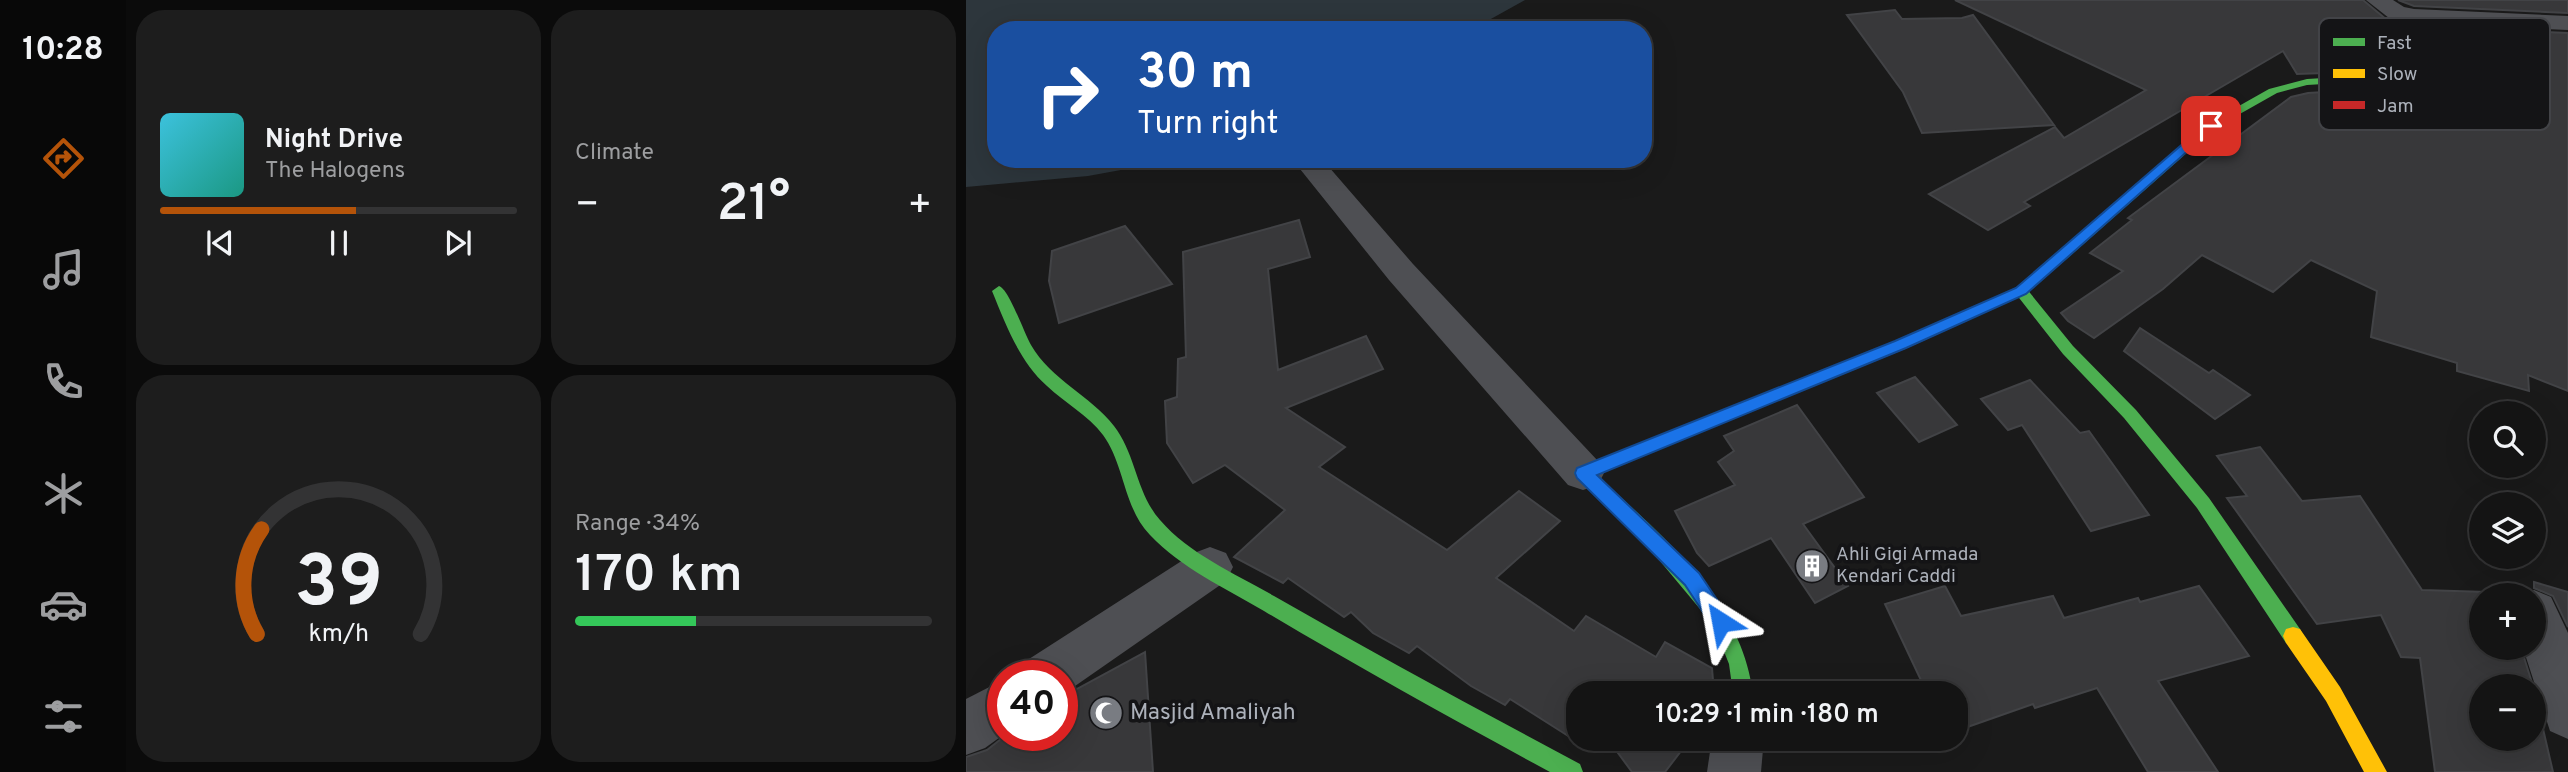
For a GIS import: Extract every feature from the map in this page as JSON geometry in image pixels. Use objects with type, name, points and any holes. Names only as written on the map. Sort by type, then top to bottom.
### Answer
[{"type":"street","points":[[2377,0],[2397,13],[2458,18]]},
{"type":"street","points":[[2550,22],[2568,23]]},
{"type":"street","points":[[1583,473],[1900,345],[2021,291],[2211,126],[2273,91],[2319,81]]},
{"type":"street","points":[[1314,168],[1401,272],[1583,473],[1692,579],[1721,622],[1744,681]]},
{"type":"street","points":[[999,291],[1020,342],[1042,372],[1114,438],[1145,515],[1156,529],[1210,567],[1370,663],[1572,772]]},
{"type":"street","points":[[2021,291],[2068,350],[2130,414],[2203,503],[2333,694],[2376,772]]},
{"type":"street","points":[[1071,660],[1210,567]]},
{"type":"street","points":[[2546,641],[2568,713]]},
{"type":"street","points":[[966,729],[987,715]]},
{"type":"street","points":[[1734,772],[1736,751]]},
{"type":"shaded area","points":[[966,0],[1525,0],[1487,21],[987,21],[987,168],[1132,168],[1088,176],[966,187]]},
{"type":"building","points":[[1955,0],[2363,0],[2385,18],[2319,18],[2319,73],[2297,74],[2283,51],[2024,202],[2030,206],[1988,230],[1929,194],[2055,127],[2064,138],[2146,90]]},
{"type":"building","points":[[2398,0],[2568,0],[2568,13],[2414,6]]},
{"type":"building","points":[[1895,10],[1902,19],[1962,18],[1973,15],[2054,125],[1922,133],[1903,92],[1847,15]]},
{"type":"building","points":[[2550,32],[2568,33],[2568,391],[2528,375],[2529,391],[2457,371],[2457,363],[2371,337],[2377,291],[2311,260],[2273,292],[2202,255],[2163,289],[2094,338],[2068,321],[2061,313],[2123,271],[2090,253],[2132,220],[2128,218],[2291,97],[2319,92],[2319,130],[2550,130]]},
{"type":"building","points":[[1299,220],[1310,257],[1268,269],[1278,370],[1366,336],[1383,369],[1286,408],[1345,447],[1319,467],[1447,550],[1519,491],[1560,521],[1496,578],[1574,631],[1586,616],[1656,657],[1665,642],[1712,668],[1713,681],[1566,681],[1566,735],[1510,699],[1505,705],[1471,686],[1417,646],[1409,653],[1373,633],[1351,612],[1344,617],[1288,578],[1283,583],[1234,557],[1285,510],[1225,465],[1193,483],[1167,443],[1165,401],[1177,397],[1178,359],[1186,357],[1183,252]]},
{"type":"building","points":[[1125,226],[1172,284],[1059,323],[1049,281],[1052,251]]},
{"type":"building","points":[[2140,328],[2209,373],[2213,370],[2250,395],[2215,419],[2124,351]]},
{"type":"building","points":[[1915,377],[1957,425],[1919,442],[1877,393]]},
{"type":"building","points":[[2030,380],[2080,433],[2089,431],[2149,515],[2091,531],[2022,425],[2008,430],[1981,399]]},
{"type":"building","points":[[1797,405],[1864,497],[1803,524],[1848,586],[1815,603],[1771,538],[1709,566],[1697,553],[1675,511],[1735,485],[1718,462],[1734,451],[1724,436]]},
{"type":"building","points":[[2260,447],[2302,501],[2360,496],[2422,590],[2469,591],[2469,660],[2525,660],[2529,674],[2469,674],[2469,751],[2546,751],[2546,742],[2553,772],[2435,772],[2420,658],[2401,657],[2381,615],[2317,624],[2227,498],[2247,496],[2217,456]]},
{"type":"building","points":[[1945,586],[1961,616],[2053,596],[2064,618],[2138,598],[2140,602],[2199,586],[2249,656],[2158,681],[2218,772],[2148,772],[2097,688],[2035,708],[2033,704],[1968,727],[1968,681],[1921,681],[1885,604]]},
{"type":"building","points":[[2546,586],[2568,592],[2568,627],[2553,596],[2546,593]]},
{"type":"building","name":"Masjid Amaliyah","points":[[1145,652],[1153,772],[966,772],[966,757],[987,750],[1078,751],[1078,688]]},
{"type":"building","points":[[1617,751],[1681,751],[1665,772],[1632,772]]},
{"type":"traffic: fast","points":[[2058,259],[2211,126],[2273,91],[2319,81]]},
{"type":"traffic: fast","points":[[999,291],[1018,335],[1036,365],[1108,430],[1122,454],[1140,506],[1156,529],[1170,541],[1216,573],[1316,631],[1572,772]]},
{"type":"traffic: fast","points":[[2021,291],[2068,350],[2130,414],[2203,503],[2293,636]]},
{"type":"traffic: fast","points":[[1741,681],[1739,664],[1727,634],[1707,603],[1657,544],[1583,473],[1749,406]]},
{"type":"traffic: slow","points":[[2293,636],[2333,694],[2376,772]]},
{"type":"traffic: jam","points":[[1749,406],[1900,345],[2021,291],[2058,259]]},
{"type":"place","name":"Ahli Gigi Armada Kendari Caddi","points":[[1812,566]]},
{"type":"place","name":"Masjid Amaliyah","points":[[1106,713]]},
{"type":"route","points":[[1721,622],[1692,579],[1583,473],[1648,444],[1900,345],[2021,291],[2211,126]]}]
